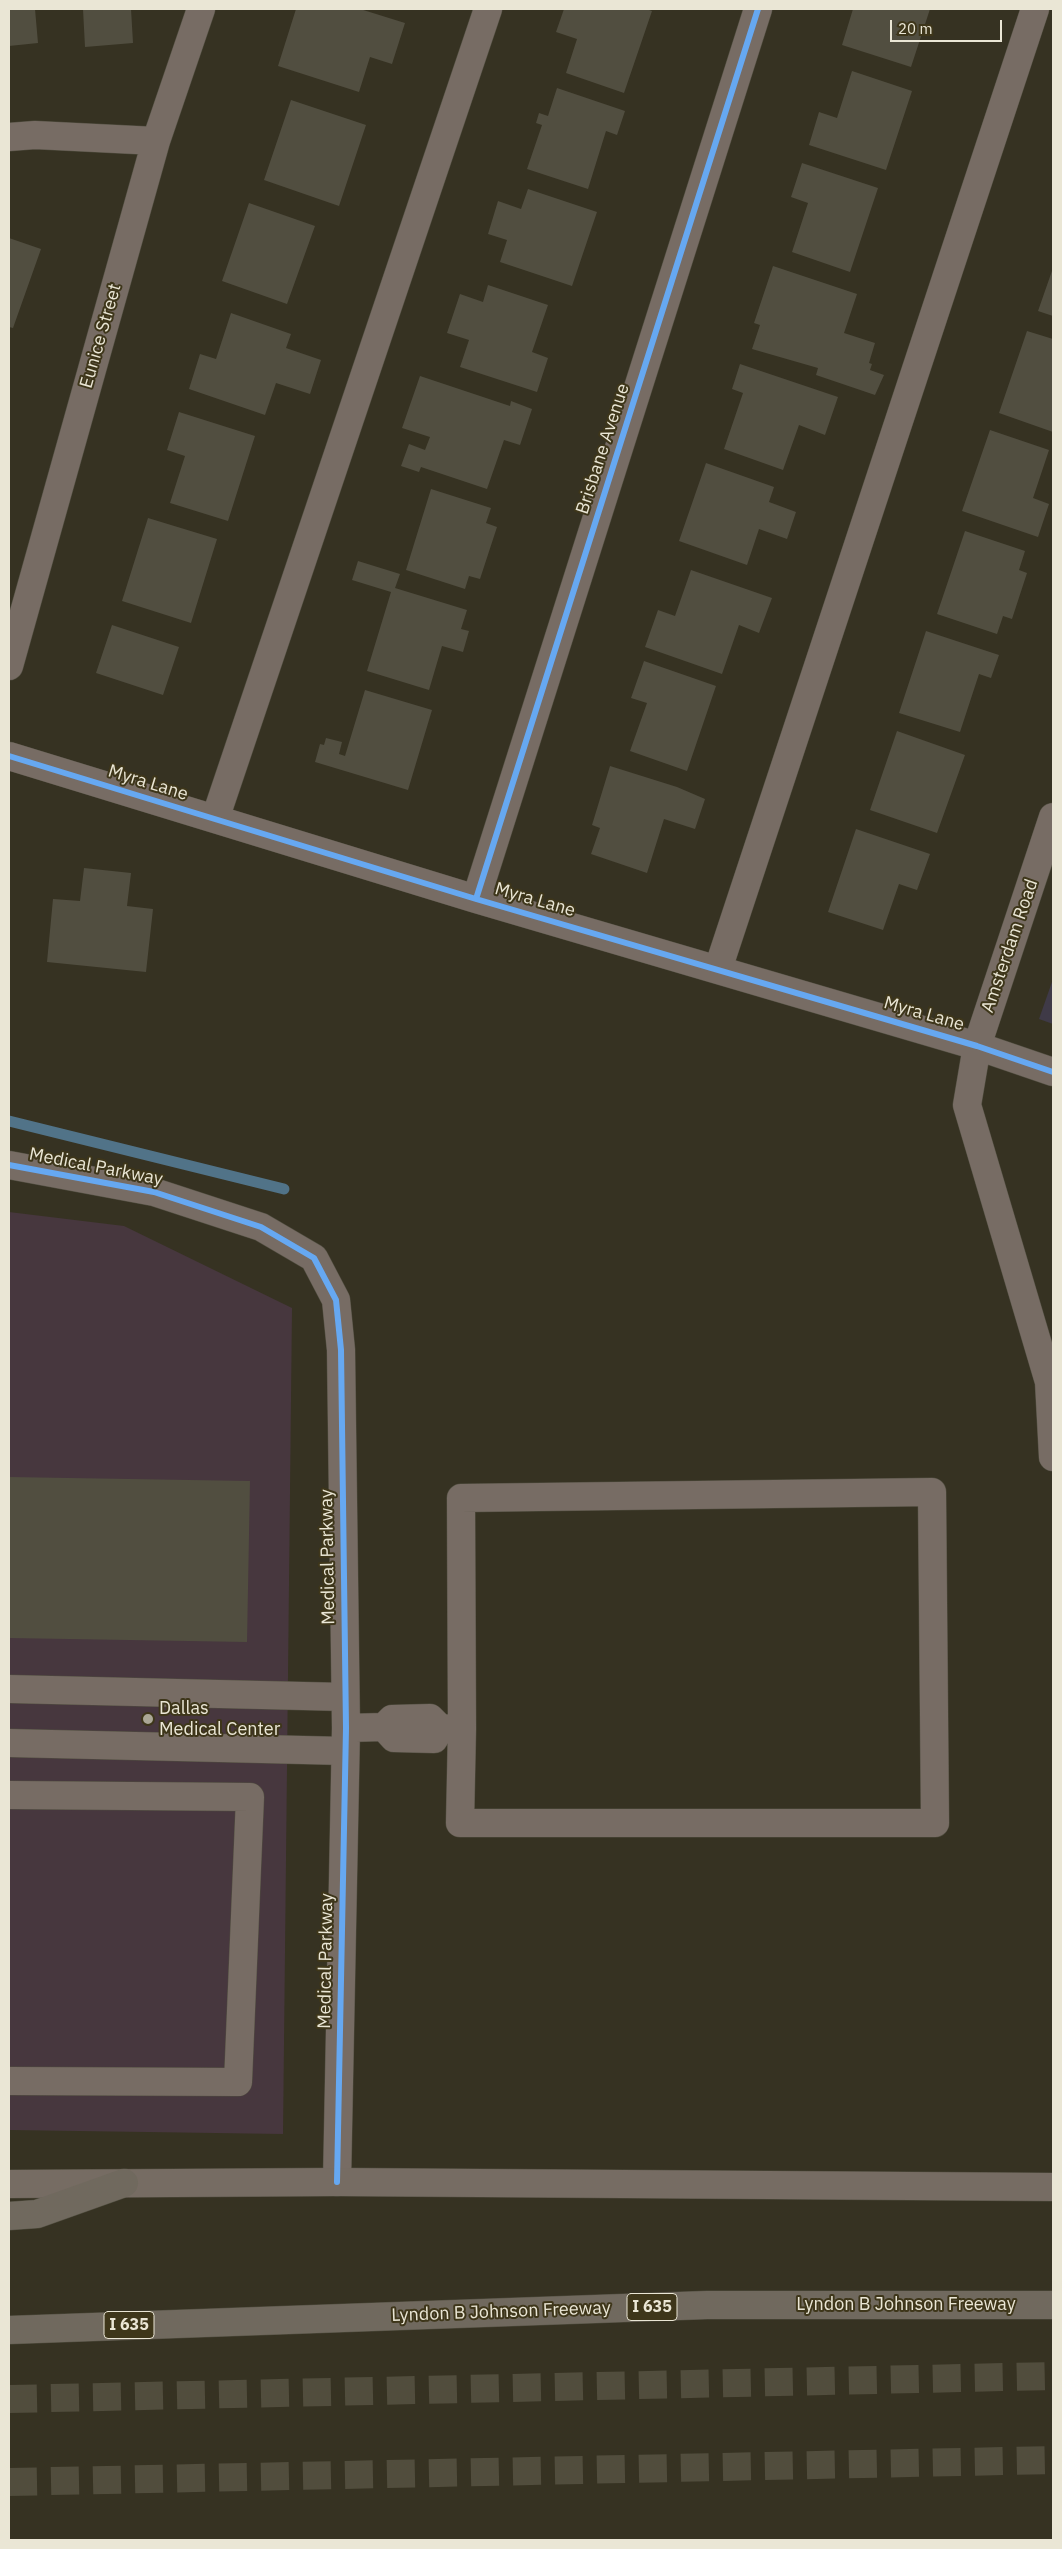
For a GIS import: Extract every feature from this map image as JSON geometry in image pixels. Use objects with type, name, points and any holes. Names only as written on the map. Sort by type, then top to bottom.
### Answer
[{"type":"highway","points":[[9,2216],[37,2214],[124,2183]]},
{"type":"highway","name":"Lyndon B Johnson Freeway","points":[[9,2330],[707,2305],[1053,2305]]},
{"type":"main road","points":[[9,2184],[337,2182],[1053,2187]]},
{"type":"street","name":"Eunice Street","points":[[9,666],[156,141],[201,9]]},
{"type":"street","points":[[215,819],[488,9]]},
{"type":"street","name":"Brisbane Avenue","points":[[476,899],[758,9]]},
{"type":"street","points":[[718,969],[1036,9]]},
{"type":"street","points":[[9,137],[35,135],[156,141]]},
{"type":"street","name":"Myra Lane","points":[[9,756],[476,899],[977,1046],[1053,1072]]},
{"type":"street","name":"Amsterdam Road","points":[[1053,817],[977,1046],[967,1105],[1049,1382],[1053,1457]]},
{"type":"street","name":"Medical Parkway","points":[[9,1165],[154,1192],[261,1227],[314,1258],[336,1300],[341,1350],[346,1740],[337,2182]]},
{"type":"street","points":[[932,1492],[935,1823],[460,1823],[451,1728],[461,1498],[932,1492]]},
{"type":"street","points":[[9,1689],[345,1697]]},
{"type":"street","points":[[9,1743],[346,1740],[384,1727],[394,1738],[434,1739],[451,1728]]},
{"type":"street","points":[[9,1795],[250,1797],[238,2082],[9,2081]]},
{"type":"shaded area","points":[[1053,979],[1053,1024],[1039,1019]]},
{"type":"shaded area","name":"Dallas Medical Center","points":[[9,1212],[124,1226],[292,1308],[283,2134],[9,2130]]},
{"type":"building","points":[[9,9],[35,9],[38,43],[9,46]]},
{"type":"building","points":[[83,9],[131,9],[133,43],[85,47]]},
{"type":"building","points":[[296,9],[360,9],[405,23],[392,64],[370,57],[359,92],[278,66]]},
{"type":"building","points":[[564,9],[646,9],[652,11],[624,93],[566,73],[577,39],[556,32]]},
{"type":"building","points":[[853,9],[930,9],[911,67],[842,45]]},
{"type":"building","points":[[852,71],[912,91],[886,170],[809,145],[819,112],[837,118]]},
{"type":"building","points":[[557,88],[625,111],[617,135],[606,131],[588,189],[527,169],[542,125],[536,123],[539,113],[548,116]]},
{"type":"building","points":[[291,100],[366,125],[339,206],[264,180]]},
{"type":"building","points":[[802,163],[878,188],[850,272],[792,252],[808,203],[791,197]]},
{"type":"building","points":[[528,189],[597,212],[572,286],[500,262],[507,240],[488,234],[498,201],[521,209]]},
{"type":"building","points":[[249,203],[315,226],[287,304],[222,281]]},
{"type":"building","points":[[9,238],[41,249],[13,328],[9,327]]},
{"type":"building","points":[[773,266],[857,294],[844,333],[875,343],[869,363],[872,364],[870,370],[884,375],[875,395],[816,375],[818,368],[752,349],[760,325],[754,323]]},
{"type":"building","points":[[1053,268],[1053,316],[1038,311]]},
{"type":"building","points":[[488,285],[548,305],[532,352],[548,358],[537,392],[460,367],[469,340],[447,333],[460,294],[483,302]]},
{"type":"building","points":[[231,313],[291,334],[286,348],[321,360],[310,394],[276,383],[265,415],[189,389],[200,354],[216,359]]},
{"type":"building","points":[[1027,331],[1053,339],[1053,432],[999,413]]},
{"type":"building","points":[[740,364],[838,397],[825,435],[799,425],[783,470],[724,449],[743,393],[732,389]]},
{"type":"building","points":[[420,376],[510,406],[511,401],[532,409],[520,445],[504,440],[487,489],[421,467],[419,472],[401,466],[409,444],[425,450],[430,437],[402,428]]},
{"type":"building","points":[[179,412],[255,436],[228,521],[170,503],[185,456],[167,450]]},
{"type":"building","points":[[990,430],[1049,450],[1033,498],[1049,504],[1038,537],[962,511]]},
{"type":"building","points":[[706,463],[774,487],[769,502],[796,512],[787,539],[759,529],[747,565],[679,541]]},
{"type":"building","points":[[431,489],[491,508],[486,523],[497,527],[480,579],[469,576],[465,589],[406,570]]},
{"type":"building","points":[[148,518],[217,539],[191,623],[122,601]]},
{"type":"building","points":[[965,531],[1025,551],[1019,570],[1027,573],[1012,619],[1003,616],[997,634],[937,614]]},
{"type":"building","points":[[358,561],[400,574],[395,588],[467,610],[461,629],[469,631],[463,652],[442,646],[429,690],[367,671],[391,592],[352,580]]},
{"type":"building","points":[[691,570],[772,598],[759,633],[739,625],[722,674],[645,647],[658,610],[675,616]]},
{"type":"building","points":[[112,625],[179,647],[163,695],[96,673]]},
{"type":"building","points":[[926,631],[999,655],[991,678],[979,674],[960,732],[899,713]]},
{"type":"building","points":[[644,661],[716,686],[687,771],[630,751],[647,703],[631,698]]},
{"type":"building","points":[[365,690],[432,710],[408,790],[315,762],[320,744],[324,745],[326,738],[342,742],[339,754],[345,756]]},
{"type":"building","points":[[897,731],[965,755],[937,833],[870,810]]},
{"type":"building","points":[[610,766],[677,787],[705,799],[695,829],[664,819],[647,873],[591,854],[600,828],[592,825]]},
{"type":"building","points":[[856,829],[930,854],[917,890],[899,884],[883,930],[828,912]]},
{"type":"building","points":[[84,868],[131,873],[127,906],[153,909],[146,972],[47,962],[53,899],[80,901]]},
{"type":"building","points":[[9,1477],[250,1481],[247,1642],[9,1638]]},
{"type":"waterway","points":[[9,1121],[284,1189]]},
{"type":"tunnel","points":[[9,2399],[1053,2376]]},
{"type":"tunnel","points":[[9,2482],[1053,2460]]},
{"type":"cycle path","points":[[476,899],[758,9]]},
{"type":"cycle path","points":[[9,756],[476,899],[977,1046],[1053,1072]]},
{"type":"cycle path","points":[[9,1165],[154,1192],[261,1227],[314,1258],[336,1300],[341,1350],[346,1728],[337,2182]]},
{"type":"place","name":"Dallas Medical Center","points":[[148,1719]]}]
